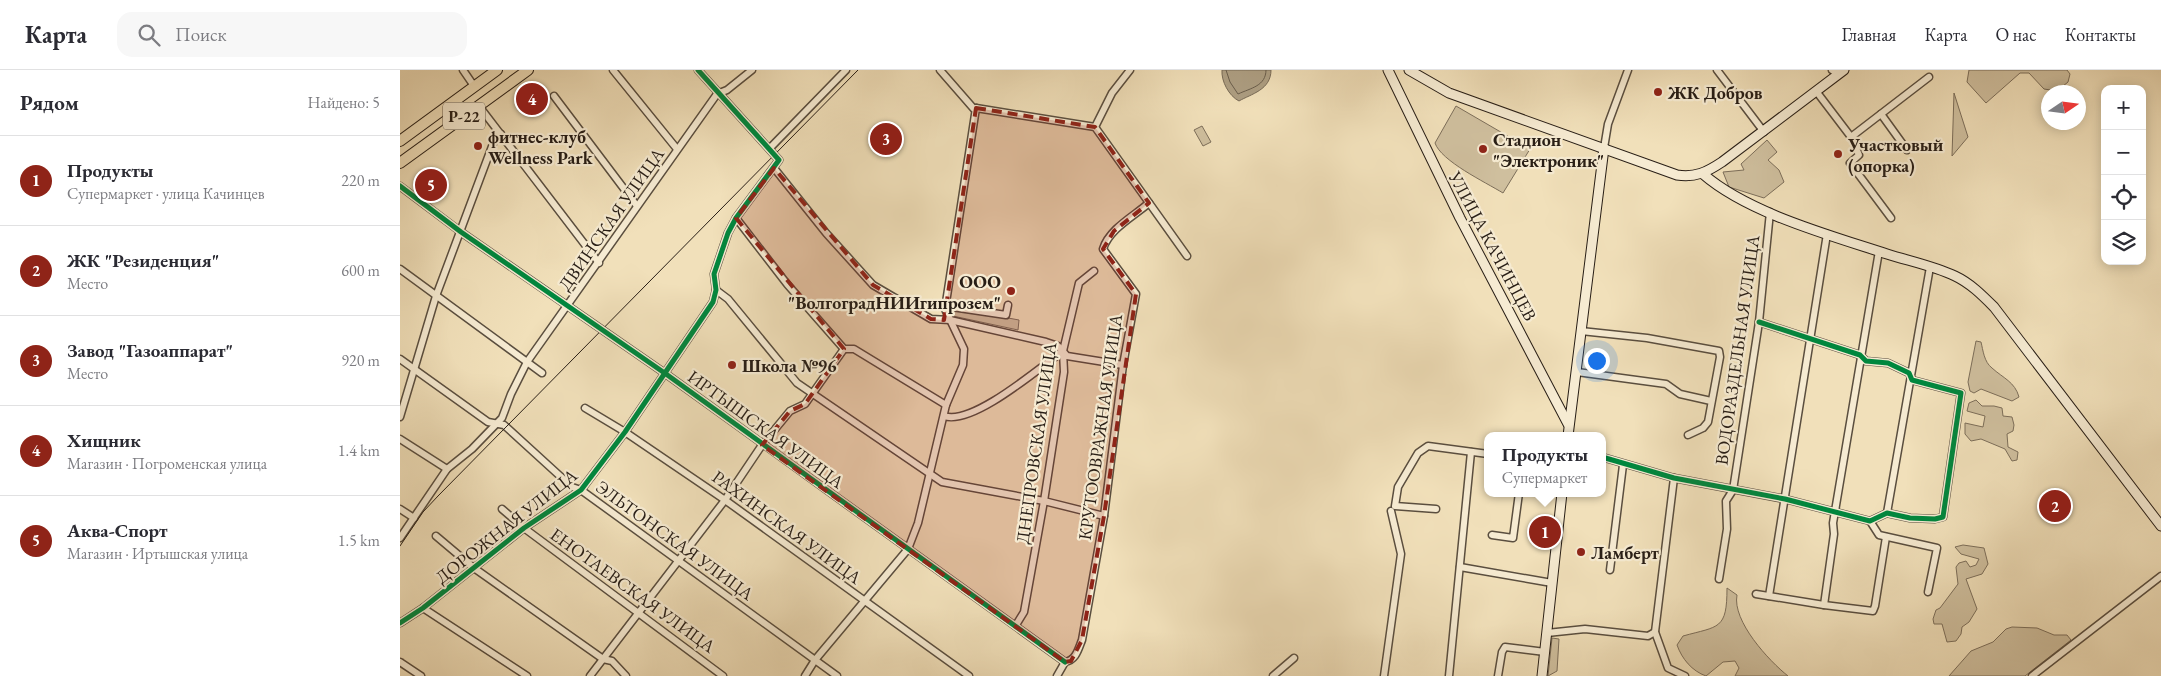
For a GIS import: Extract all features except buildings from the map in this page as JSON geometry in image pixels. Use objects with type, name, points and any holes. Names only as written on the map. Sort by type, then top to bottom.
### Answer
[{"type":"highway","name":"Р-22","points":[[400,141],[497,70]]},
{"type":"highway","name":"Р-22","points":[[400,163],[528,70]]},
{"type":"main road","name":"УЛИЦА КАЧИНЦЕВ","points":[[1388,70],[1460,218],[1568,424],[1568,432]]},
{"type":"main road","points":[[1409,70],[1449,93],[1677,175],[1693,176],[1703,174],[1764,132],[1838,72]]},
{"type":"main road","points":[[1568,424],[1577,372],[1604,148]]},
{"type":"main road","points":[[1703,174],[1731,194],[1770,212],[1827,234],[1956,276],[1978,290],[1994,307],[2161,526]]},
{"type":"main road","points":[[1542,676],[1562,497]]},
{"type":"street","points":[[463,70],[474,86]]},
{"type":"street","points":[[613,70],[677,149]]},
{"type":"street","points":[[698,70],[717,94],[770,148],[846,70]]},
{"type":"street","name":"ДВИНСКАЯ УЛИЦА","points":[[400,538],[447,469],[472,449],[497,424],[528,362],[717,94],[727,90],[752,70]]},
{"type":"street","points":[[940,70],[974,109],[1096,127],[1186,256]]},
{"type":"street","points":[[1096,127],[1112,93],[1130,70]]},
{"type":"street","points":[[1604,148],[1608,124],[1628,70]]},
{"type":"street","points":[[1717,70],[1764,132]]},
{"type":"street","points":[[1851,137],[1929,76]]},
{"type":"street","points":[[1816,91],[1851,137],[1860,155],[1850,163],[1891,218]]},
{"type":"street","points":[[554,96],[637,206]]},
{"type":"street","points":[[479,106],[599,263]]},
{"type":"street","points":[[805,676],[815,660],[908,549],[918,523],[946,405],[963,365],[964,349],[945,309],[976,108]]},
{"type":"street","points":[[1881,114],[1907,150]]},
{"type":"street","points":[[400,417],[436,296],[462,232],[494,141],[501,134]]},
{"type":"street","name":"ДОРОЖНАЯ УЛИЦА","points":[[400,622],[423,608],[524,528],[581,490],[626,432],[713,302],[716,290],[714,274],[717,261],[736,218],[779,160],[770,148]]},
{"type":"street","points":[[774,168],[826,233],[873,285],[931,319],[950,320],[1046,342],[1058,346],[1067,356],[1123,365]]},
{"type":"street","name":"ИРТЫШСКАЯ УЛИЦА","points":[[400,186],[568,307],[666,374],[1065,662]]},
{"type":"street","name":"КРУТООВРАЖНАЯ УЛИЦА","points":[[1058,676],[1065,662],[1071,661],[1076,655],[1082,640],[1104,516],[1123,365],[1136,294],[1103,249],[1105,242],[1114,232],[1150,203]]},
{"type":"street","name":"ВОДОРАЗДЕЛЬНАЯ УЛИЦА","points":[[1719,580],[1727,528],[1726,501],[1733,490],[1759,322],[1770,212]]},
{"type":"street","points":[[736,218],[787,284],[844,349],[854,349],[946,405]]},
{"type":"street","points":[[1770,596],[1827,234]]},
{"type":"street","points":[[1824,606],[1835,511],[1879,251]]},
{"type":"street","points":[[1887,513],[1912,380],[1930,268]]},
{"type":"street","points":[[400,269],[542,373]]},
{"type":"street","name":"ДНЕПРОВСКАЯ УЛИЦА","points":[[1016,625],[1024,612],[1044,502],[1064,372],[1063,351],[1079,284],[1094,271]]},
{"type":"street","points":[[716,290],[728,299],[797,383],[942,482],[1104,516]]},
{"type":"street","points":[[945,309],[952,307],[1006,315],[1008,305]]},
{"type":"street","points":[[1606,459],[1623,465],[1674,478],[1785,499],[1870,521],[1887,513],[1910,518],[1935,519],[1944,517],[1962,393],[1912,380],[1908,373],[1888,363],[1866,361],[1860,355],[1759,322]]},
{"type":"street","points":[[1581,331],[1647,338],[1718,350],[1720,356],[1708,422],[1703,428],[1688,435]]},
{"type":"street","points":[[590,676],[725,500],[762,445],[790,411],[805,404],[813,395],[844,349]]},
{"type":"street","points":[[944,416],[953,419],[974,413],[1063,351]]},
{"type":"street","name":"ЭЛЬТОНСКАЯ УЛИЦА","points":[[400,359],[488,422],[504,425],[572,487],[581,490],[837,676]]},
{"type":"street","points":[[1577,372],[1666,384],[1680,394],[1711,401]]},
{"type":"street","name":"РАХИНСКАЯ УЛИЦА","points":[[585,408],[626,432],[725,500],[969,676]]},
{"type":"street","points":[[400,439],[447,469]]},
{"type":"street","points":[[1436,509],[1395,506],[1398,487],[1418,453],[1428,446],[1484,454]]},
{"type":"street","points":[[1449,676],[1471,452]]},
{"type":"street","points":[[1610,570],[1623,465]]},
{"type":"street","points":[[1674,478],[1655,632],[1668,668],[1685,676]]},
{"type":"street","points":[[1492,536],[1514,538],[1519,497]]},
{"type":"street","points":[[400,509],[414,518]]},
{"type":"street","name":"ЕНОТАЕВСКАЯ УЛИЦА","points":[[502,509],[524,528],[723,676]]},
{"type":"street","points":[[1384,676],[1401,554],[1390,511]]},
{"type":"street","points":[[1870,521],[1879,535],[1937,548],[1928,592]]},
{"type":"street","points":[[436,536],[474,568],[603,659],[612,661],[626,676]]},
{"type":"street","points":[[1756,594],[1824,606],[1873,611],[1876,606],[1886,537]]},
{"type":"street","points":[[1460,567],[1552,583]]},
{"type":"street","points":[[2032,676],[2161,576]]},
{"type":"street","points":[[423,608],[526,676]]},
{"type":"street","points":[[1547,632],[1585,629],[1648,636],[1655,632]]},
{"type":"street","points":[[1498,676],[1502,652],[1505,647],[1545,652]]},
{"type":"street","points":[[1273,676],[1294,658]]},
{"type":"street","points":[[400,662],[421,676]]},
{"type":"highlighted area","points":[[976,108],[1095,127],[1149,203],[1114,231],[1103,249],[1136,294],[1104,516],[1082,640],[1071,661],[1065,662],[762,445],[790,411],[805,404],[844,349],[736,218],[774,168],[873,285],[931,319],[944,320]]},
{"type":"shaded area","points":[[1969,70],[2067,70],[2070,74],[2068,82],[2064,85],[2041,86],[2029,73],[2020,73],[1986,103],[1967,82]]},
{"type":"shaded area","points":[[1954,93],[1968,137],[1952,156]]},
{"type":"shaded area","name":"Стадион \"Электроник\"","points":[[1456,106],[1530,149],[1503,193],[1454,164],[1439,150],[1435,143]]},
{"type":"shaded area","points":[[1202,126],[1211,142],[1203,146],[1194,130]]},
{"type":"shaded area","points":[[1767,140],[1777,152],[1768,160],[1779,170],[1784,182],[1764,198],[1729,187],[1723,172],[1744,170],[1741,164]]},
{"type":"shaded area","points":[[954,308],[1019,320],[1018,330],[953,316]]},
{"type":"shaded area","points":[[1976,341],[1981,342],[1987,363],[2012,384],[2019,397],[2012,401],[1981,389],[1974,393],[1970,391],[1968,382]]},
{"type":"shaded area","points":[[1976,400],[1982,406],[2002,408],[2003,416],[2012,417],[2014,425],[2013,431],[2007,434],[2008,447],[2018,452],[2017,460],[2012,461],[2005,449],[1981,439],[1971,441],[1965,434],[1965,423],[1983,427],[1985,416],[1967,411],[1969,403]]},
{"type":"shaded area","points":[[1963,545],[1984,548],[1988,564],[1982,574],[1966,579],[1977,609],[1969,622],[1962,627],[1961,634],[1956,641],[1947,642],[1942,624],[1934,624],[1933,619],[1936,610],[1940,608],[1958,584],[1956,567],[1959,563],[1966,561],[1970,567],[1976,565],[1979,559],[1961,554],[1955,547]]},
{"type":"shaded area","points":[[1727,588],[1737,595],[1740,617],[1754,640],[1771,661],[1788,676],[1735,676],[1739,668],[1735,661],[1723,662],[1706,676],[1692,668],[1685,660],[1677,645],[1683,636],[1713,627],[1723,619],[1727,602]]},
{"type":"shaded area","points":[[2012,627],[2037,628],[2054,635],[2067,635],[2071,640],[2025,676],[1949,676],[1971,651],[1993,642],[2006,629]]},
{"type":"shaded area","points":[[1552,638],[1559,639],[1557,671],[1548,676]]},
{"type":"water","points":[[1222,70],[1271,70],[1268,82],[1264,87],[1239,101],[1226,88]]},
{"type":"tram line","points":[[400,546],[423,512],[438,496],[858,70]]},
{"type":"cycle path","points":[[400,623],[423,608],[524,528],[581,490],[625,432],[713,302],[716,290],[714,274],[728,233],[736,218],[779,160],[698,70]]},
{"type":"cycle path","points":[[400,186],[461,232],[666,374],[1065,662]]},
{"type":"cycle path","points":[[1606,458],[1674,478],[1785,499],[1870,521],[1887,513],[1910,518],[1935,519],[1943,517],[1961,393],[1912,380],[1909,373],[1888,363],[1866,361],[1860,355],[1759,322]]},
{"type":"place","name":"ЖК Добров","points":[[1658,92]]},
{"type":"place","name":"Хищник","points":[[532,99]]},
{"type":"place","name":"Завод \"Газоаппарат\"","points":[[886,139]]},
{"type":"place","name":"фитнес-клуб Wellness Park","points":[[478,146]]},
{"type":"place","name":"Стадион \"Электроник\"","points":[[1483,149]]},
{"type":"place","name":"Участковый (опорка)","points":[[1838,154]]},
{"type":"place","name":"Аква-Спорт","points":[[431,185]]},
{"type":"place","name":"ООО \"ВолгоградНИИгипрозем\"","points":[[1011,291]]},
{"type":"place","name":"Школа №96","points":[[732,365]]},
{"type":"place","name":"ЖК \"Резиденция\"","points":[[2055,506]]},
{"type":"place","name":"Продукты","points":[[1545,532]]},
{"type":"place","name":"Ламберт","points":[[1581,552]]}]
